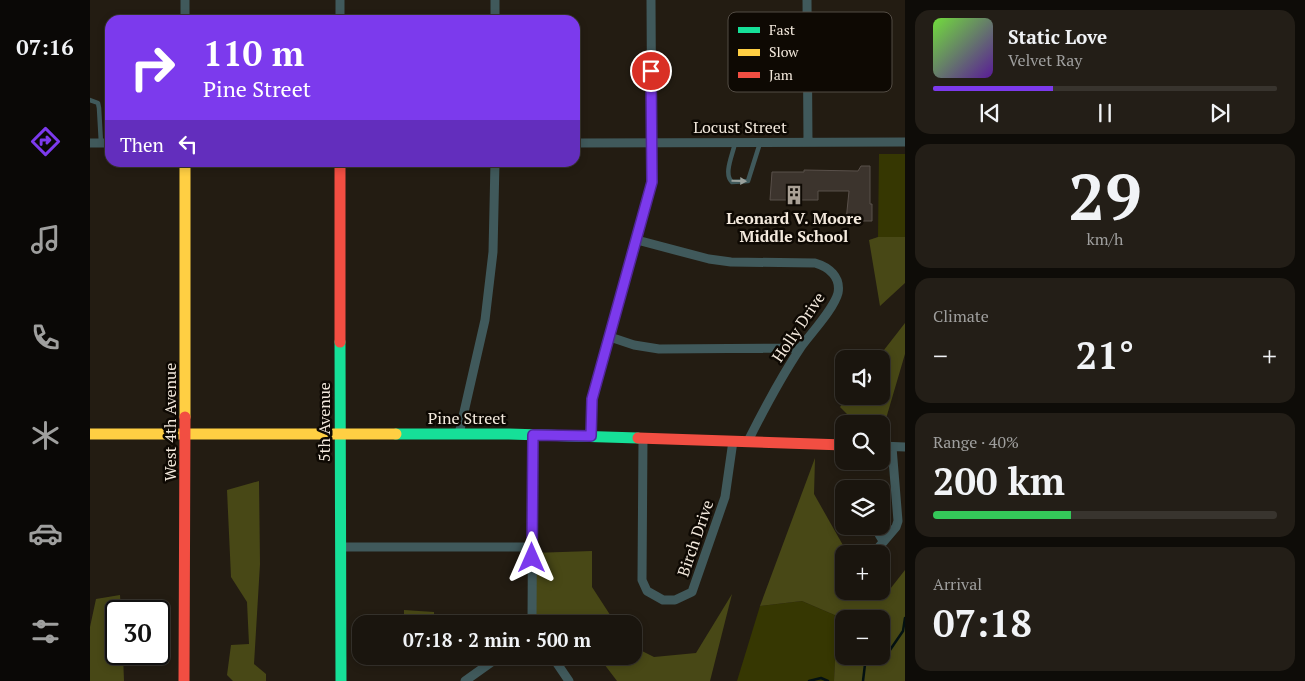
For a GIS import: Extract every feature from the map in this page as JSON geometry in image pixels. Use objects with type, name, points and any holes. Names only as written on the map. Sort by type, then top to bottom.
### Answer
[{"type":"street","points":[[185,0],[185,15]]},
{"type":"street","points":[[340,0],[340,15]]},
{"type":"street","points":[[495,0],[495,15]]},
{"type":"street","points":[[591,436],[592,399],[652,182],[651,0]]},
{"type":"street","points":[[808,92],[808,142]]},
{"type":"street","name":"Locust Street","points":[[580,142],[905,142]]},
{"type":"street","points":[[90,143],[105,143]]},
{"type":"street","name":"West 4th Avenue","points":[[184,681],[186,434],[185,167]]},
{"type":"street","name":"5th Avenue","points":[[340,167],[341,681]]},
{"type":"street","points":[[459,434],[486,320],[493,252],[495,167]]},
{"type":"street","name":"Holly Drive","points":[[637,240],[709,259],[815,263],[830,270],[838,281],[836,298],[800,348],[769,399],[748,441]]},
{"type":"street","points":[[610,337],[634,345],[658,349],[800,348]]},
{"type":"street","name":"Pine Street","points":[[90,434],[533,435],[835,445]]},
{"type":"street","points":[[532,615],[533,435]]},
{"type":"street","name":"Birch Drive","points":[[643,438],[642,580],[652,595],[669,601],[687,596],[695,587],[725,497],[732,441]]},
{"type":"street","points":[[880,545],[898,521],[892,447],[905,447]]},
{"type":"street","points":[[879,535],[883,541]]},
{"type":"street","points":[[341,547],[532,547]]},
{"type":"street","points":[[465,681],[487,665]]},
{"type":"street","points":[[558,665],[569,681]]},
{"type":"lane","points":[[90,100],[98,103],[105,138]]},
{"type":"lane","points":[[735,142],[729,163],[728,177],[732,182],[748,181],[760,143]]},
{"type":"shaded area","points":[[879,154],[905,154],[905,237],[878,237]]},
{"type":"shaded area","points":[[878,237],[905,237],[905,283],[880,306],[869,240]]},
{"type":"shaded area","points":[[905,323],[905,354],[890,405],[890,350],[884,350]]},
{"type":"shaded area","points":[[841,405],[890,405],[887,415],[848,415],[840,407]]},
{"type":"shaded area","points":[[815,458],[814,494],[835,531],[835,535],[837,535],[843,545],[835,545],[835,600],[890,600],[890,589],[905,570],[905,681],[834,681],[835,659],[835,665],[890,665],[890,610],[835,610],[835,615],[802,601],[760,606]]},
{"type":"shaded area","points":[[259,481],[260,564],[254,664],[266,674],[266,681],[233,681],[227,675],[231,645],[249,644],[247,602],[231,577],[227,490]]},
{"type":"shaded area","points":[[592,551],[592,587],[610,615],[536,615],[532,553]]},
{"type":"shaded area","points":[[732,594],[710,681],[617,681],[605,665],[642,665],[642,651],[654,657],[696,653]]},
{"type":"shaded area","points":[[120,595],[120,600],[105,600],[105,665],[123,665],[124,681],[90,681],[90,627],[96,599]]},
{"type":"shaded area","points":[[802,601],[835,615],[834,681],[737,681],[760,606]]},
{"type":"shaded area","points":[[404,610],[434,612],[434,615],[404,615]]},
{"type":"building","name":"Leonard V. Moore Middle School","points":[[861,166],[870,166],[872,221],[846,221],[849,191],[818,191],[818,200],[770,200],[772,172],[804,172],[804,170],[858,171]]},
{"type":"waterway","points":[[890,650],[903,631],[905,618]]},
{"type":"waterway","points":[[863,681],[865,665]]},
{"type":"waterway","points":[[809,681],[821,678],[828,681]]},
{"type":"traffic: fast","points":[[340,342],[341,681]]},
{"type":"traffic: fast","points":[[396,434],[509,434],[638,438]]},
{"type":"traffic: slow","points":[[185,167],[185,417]]},
{"type":"traffic: slow","points":[[90,434],[396,434]]},
{"type":"traffic: jam","points":[[340,167],[340,342]]},
{"type":"traffic: jam","points":[[184,681],[185,417]]},
{"type":"traffic: jam","points":[[638,438],[835,445]]},
{"type":"place","name":"Leonard V. Moore Middle School","points":[[794,195]]},
{"type":"route","points":[[532,558],[533,435],[591,436],[592,399],[652,182],[651,71]]}]
